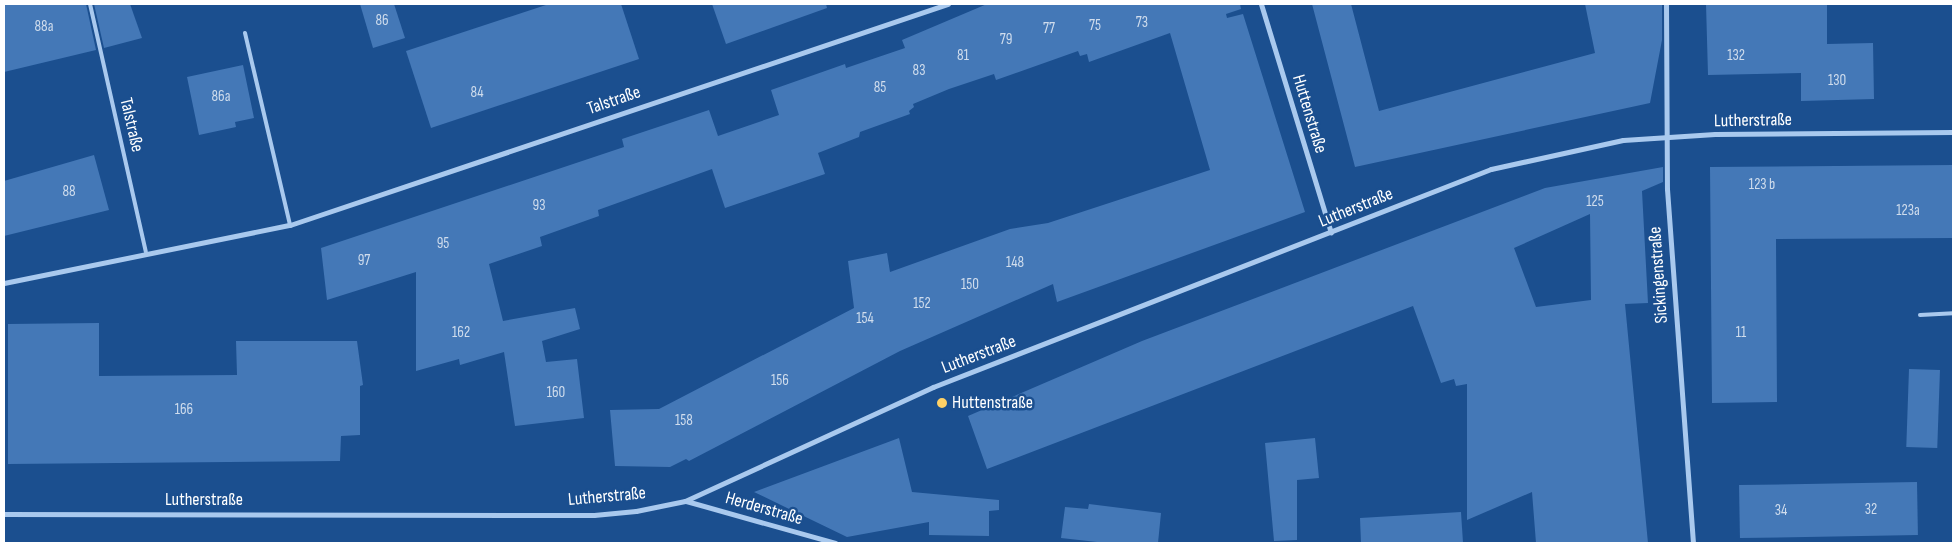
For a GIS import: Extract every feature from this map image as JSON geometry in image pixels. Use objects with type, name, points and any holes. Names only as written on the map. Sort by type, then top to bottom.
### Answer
[{"type":"street","name":"Talstraße","points":[[4,283],[146,252],[290,224],[948,4]]},
{"type":"street","name":"Huttenstraße","points":[[1261,4],[1331,232]]},
{"type":"street","name":"Sickingenstraße","points":[[1666,4],[1666,189],[1693,543]]},
{"type":"street","name":"Lutherstraße","points":[[4,514],[594,515],[685,501],[933,387],[1492,169],[1623,140],[1666,137],[1953,132]]},
{"type":"street","name":"Herderstraße","points":[[685,501],[835,543]]},
{"type":"lane","name":"Talstraße","points":[[90,4],[146,252]]},
{"type":"lane","points":[[245,33],[290,224]]},
{"type":"lane","points":[[1920,315],[1953,313]]},
{"type":"building","points":[[4,4],[86,4],[96,50],[4,72]]},
{"type":"building","points":[[94,4],[130,4],[142,38],[104,48]]},
{"type":"building","points":[[360,4],[394,4],[405,38],[373,48]]},
{"type":"building","points":[[549,4],[621,4],[639,59],[431,128],[406,51]]},
{"type":"building","points":[[712,4],[826,4],[827,8],[726,44]]},
{"type":"building","points":[[987,4],[1240,4],[1241,9],[1226,14],[1227,18],[1243,14],[1305,212],[1057,302],[1053,284],[900,351],[689,461],[686,459],[670,467],[615,466],[610,410],[659,409],[854,308],[848,261],[887,253],[890,272],[1010,229],[1048,223],[1210,170],[1170,33],[1089,62],[1087,54],[1080,56],[1078,51],[996,80],[994,74],[949,89],[913,104],[914,107],[909,111],[910,114],[860,132],[859,137],[818,153],[825,174],[725,208],[712,169],[598,210],[599,216],[540,237],[542,246],[489,264],[503,321],[575,308],[580,329],[542,341],[546,362],[577,359],[584,418],[515,426],[504,352],[460,365],[459,359],[416,371],[416,272],[327,300],[321,248],[624,147],[622,139],[709,110],[718,136],[779,115],[771,90],[845,64],[846,68],[905,48],[902,40]]},
{"type":"building","points":[[1312,4],[1351,4],[1379,111],[1595,53],[1585,4],[1662,4],[1662,40],[1650,103],[1355,167]]},
{"type":"building","points":[[1706,4],[1827,4],[1827,44],[1873,43],[1874,99],[1801,101],[1801,73],[1708,75]]},
{"type":"building","points":[[243,65],[254,118],[235,122],[236,127],[199,135],[187,77]]},
{"type":"building","points":[[94,155],[109,210],[4,236],[4,181]]},
{"type":"building","points":[[1953,165],[1953,238],[1776,239],[1777,402],[1712,403],[1710,167]]},
{"type":"building","points":[[1663,167],[1663,182],[1642,191],[1648,303],[1625,304],[1648,543],[1536,543],[1532,492],[1467,520],[1467,384],[1456,386],[1454,379],[1441,383],[1413,306],[987,469],[968,416],[1142,341],[1545,188]],"holes":[[[1590,214],[1591,300],[1536,307],[1514,248]]]},
{"type":"building","points":[[99,323],[99,376],[237,375],[236,341],[357,341],[363,385],[360,386],[360,435],[341,436],[340,461],[8,464],[8,324]]},
{"type":"building","points":[[1909,369],[1940,370],[1937,448],[1906,447]]},
{"type":"building","points":[[899,438],[912,492],[999,500],[999,510],[989,511],[989,536],[929,535],[929,522],[847,537],[754,492]]},
{"type":"building","points":[[1315,438],[1319,478],[1297,480],[1297,540],[1274,541],[1265,443]]},
{"type":"building","points":[[1917,482],[1918,535],[1740,538],[1739,485]]},
{"type":"building","points":[[1089,504],[1161,513],[1158,543],[1106,543],[1061,538],[1065,507],[1088,509]]},
{"type":"building","points":[[1461,512],[1463,543],[1361,543],[1360,518]]},
{"type":"place","name":"Huttenstraße","points":[[942,403]]}]
